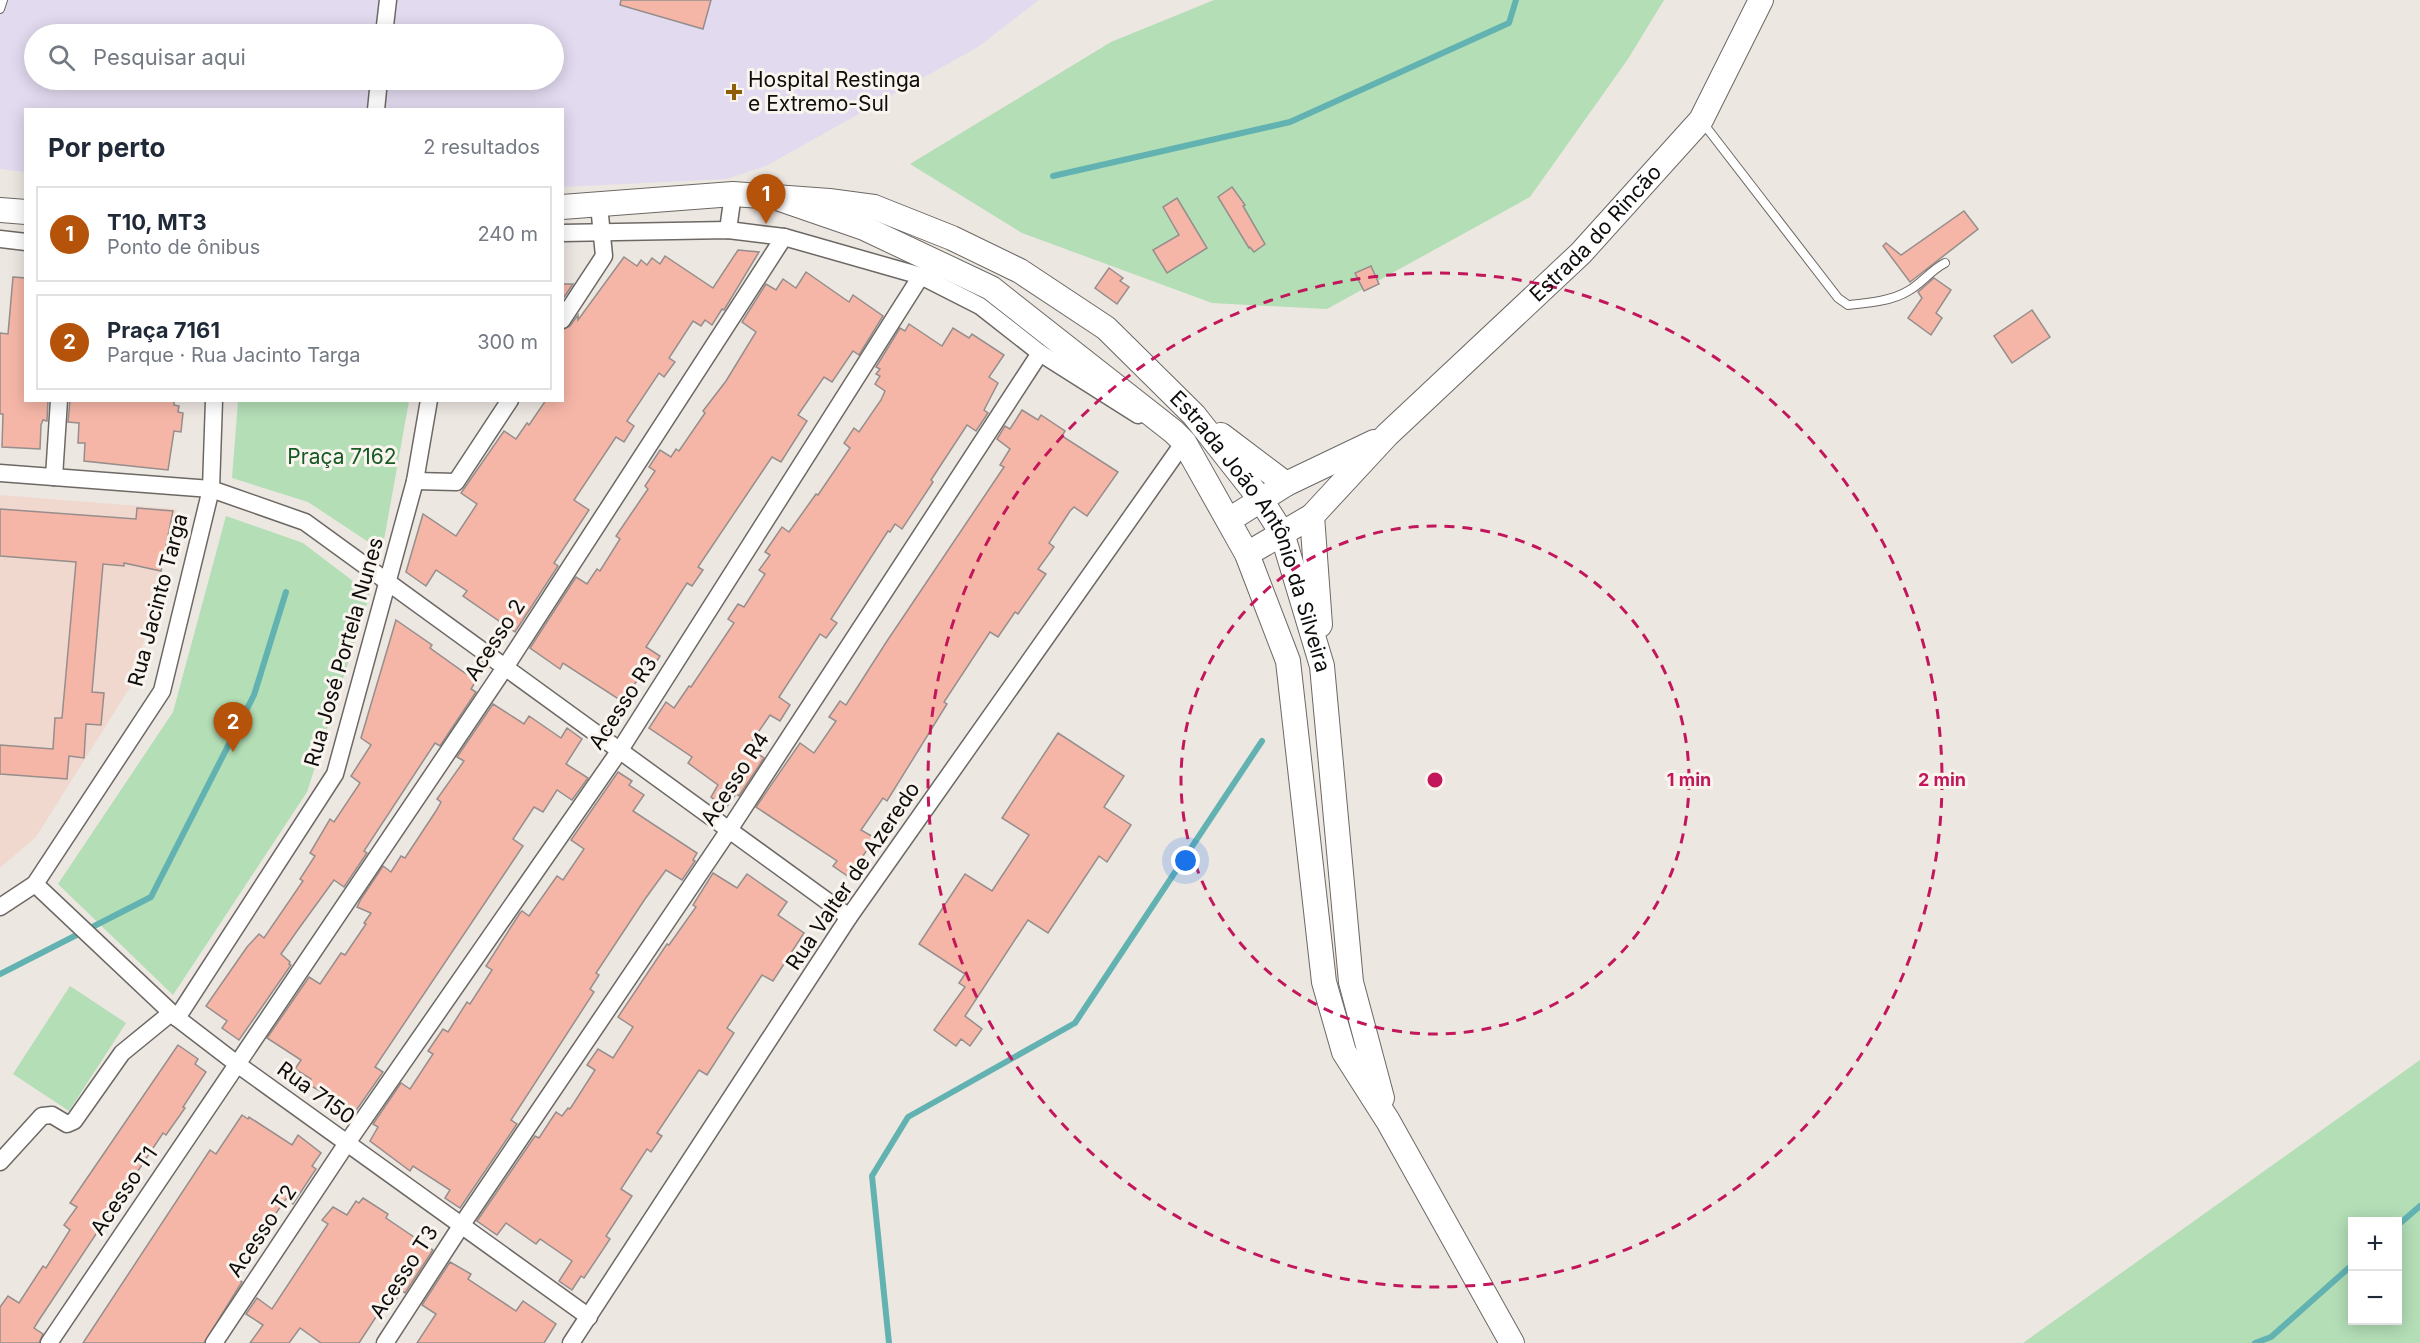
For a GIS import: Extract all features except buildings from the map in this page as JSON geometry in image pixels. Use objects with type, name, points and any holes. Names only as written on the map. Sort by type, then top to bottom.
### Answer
[{"type":"main road","name":"Estrada do Rincão","points":[[1247,554],[1312,516],[1387,435],[1581,253],[1701,120],[1761,0]]},
{"type":"main road","name":"Estrada João Antônio da Silveira","points":[[564,207],[733,194],[829,201],[874,207],[952,238],[1020,272],[1106,328],[1194,414],[1261,500],[1281,533],[1323,666],[1351,982],[1388,1121]]},
{"type":"main road","name":"Estrada João Antônio da Silveira","points":[[777,198],[864,228],[986,297],[1179,437],[1247,554],[1288,661],[1324,982],[1344,1052],[1388,1121],[1512,1343]]},
{"type":"main road","points":[[0,210],[24,212]]},
{"type":"main road","points":[[1194,414],[1286,484]]},
{"type":"main road","name":"Estrada do Rincão","points":[[1229,520],[1286,484],[1387,435]]},
{"type":"main road","points":[[1312,516],[1323,666]]},
{"type":"street","points":[[385,24],[388,0]]},
{"type":"street","points":[[376,108],[378,90]]},
{"type":"street","points":[[729,230],[733,194]]},
{"type":"street","points":[[564,317],[604,256],[599,205]]},
{"type":"street","name":"Estrada João Antônio da Silveira","points":[[564,233],[729,230],[784,237],[986,297],[1040,352],[1112,400],[1179,437]]},
{"type":"street","name":"Acesso 2","points":[[237,1064],[506,666],[784,237]]},
{"type":"street","points":[[0,239],[24,242]]},
{"type":"street","name":"Acesso R3","points":[[347,1143],[620,750],[921,276]]},
{"type":"street","name":"Acesso R4","points":[[461,1226],[729,830],[1040,352]]},
{"type":"street","points":[[54,477],[59,402]]},
{"type":"street","name":"Rua Jacinto Targa","points":[[35,884],[162,691],[211,489],[214,402]]},
{"type":"street","name":"Rua José Portela Nunes","points":[[0,1162],[42,1116],[52,1115],[67,1124],[74,1121],[122,1053],[174,1016],[335,774],[415,481],[429,402]]},
{"type":"street","points":[[415,481],[456,482],[509,402]]},
{"type":"street","name":"Rua Valter de Azeredo","points":[[571,1343],[849,917],[1179,437]]},
{"type":"street","points":[[0,473],[211,489],[305,522],[849,917]]},
{"type":"street","points":[[0,907],[35,884]]},
{"type":"street","name":"Rua 7150","points":[[35,884],[174,1016],[237,1064],[589,1317]]},
{"type":"street","name":"Acesso T1","points":[[49,1343],[237,1064]]},
{"type":"street","name":"Acesso T2","points":[[214,1343],[347,1143]]},
{"type":"street","name":"Acesso T3","points":[[385,1343],[461,1226]]},
{"type":"lane","points":[[0,9],[3,0]]},
{"type":"lane","points":[[1701,120],[1838,298],[1848,305],[1908,292],[1933,269],[1945,263]]},
{"type":"shaded area","name":"Hospital Restinga e Extremo-Sul","points":[[0,0],[1039,0],[978,47],[766,166],[726,179],[564,187],[564,108],[24,108],[24,172],[0,169]]},
{"type":"shaded area","points":[[0,495],[177,509],[134,681],[36,837],[0,868]]},
{"type":"green space","points":[[1214,0],[1664,0],[1628,59],[1530,197],[1327,309],[1212,303],[1022,233],[910,164],[1111,42]]},
{"type":"green space","name":"Praça 7162","points":[[238,402],[409,402],[382,551],[308,502],[232,478]]},
{"type":"green space","points":[[226,516],[303,543],[370,594],[307,792],[173,995],[58,884],[173,712]]},
{"type":"green space","points":[[70,986],[126,1023],[69,1111],[13,1074]]},
{"type":"green space","points":[[2420,1060],[2420,1343],[2023,1343]]},
{"type":"waterway","points":[[1053,176],[1290,122],[1509,23],[1516,0]]},
{"type":"waterway","points":[[0,974],[151,897],[254,695],[286,592]]},
{"type":"waterway","points":[[889,1343],[872,1176],[908,1117],[1075,1023],[1262,741]]},
{"type":"waterway","points":[[2402,1222],[2420,1206]]},
{"type":"waterway","points":[[2255,1343],[2271,1337],[2348,1269]]},
{"type":"place","name":"Hospital Restinga e Extremo-Sul","points":[[734,92]]},
{"type":"place","name":"T10, MT3","points":[[766,224]]},
{"type":"place","name":"Praça 7161","points":[[233,752]]}]
